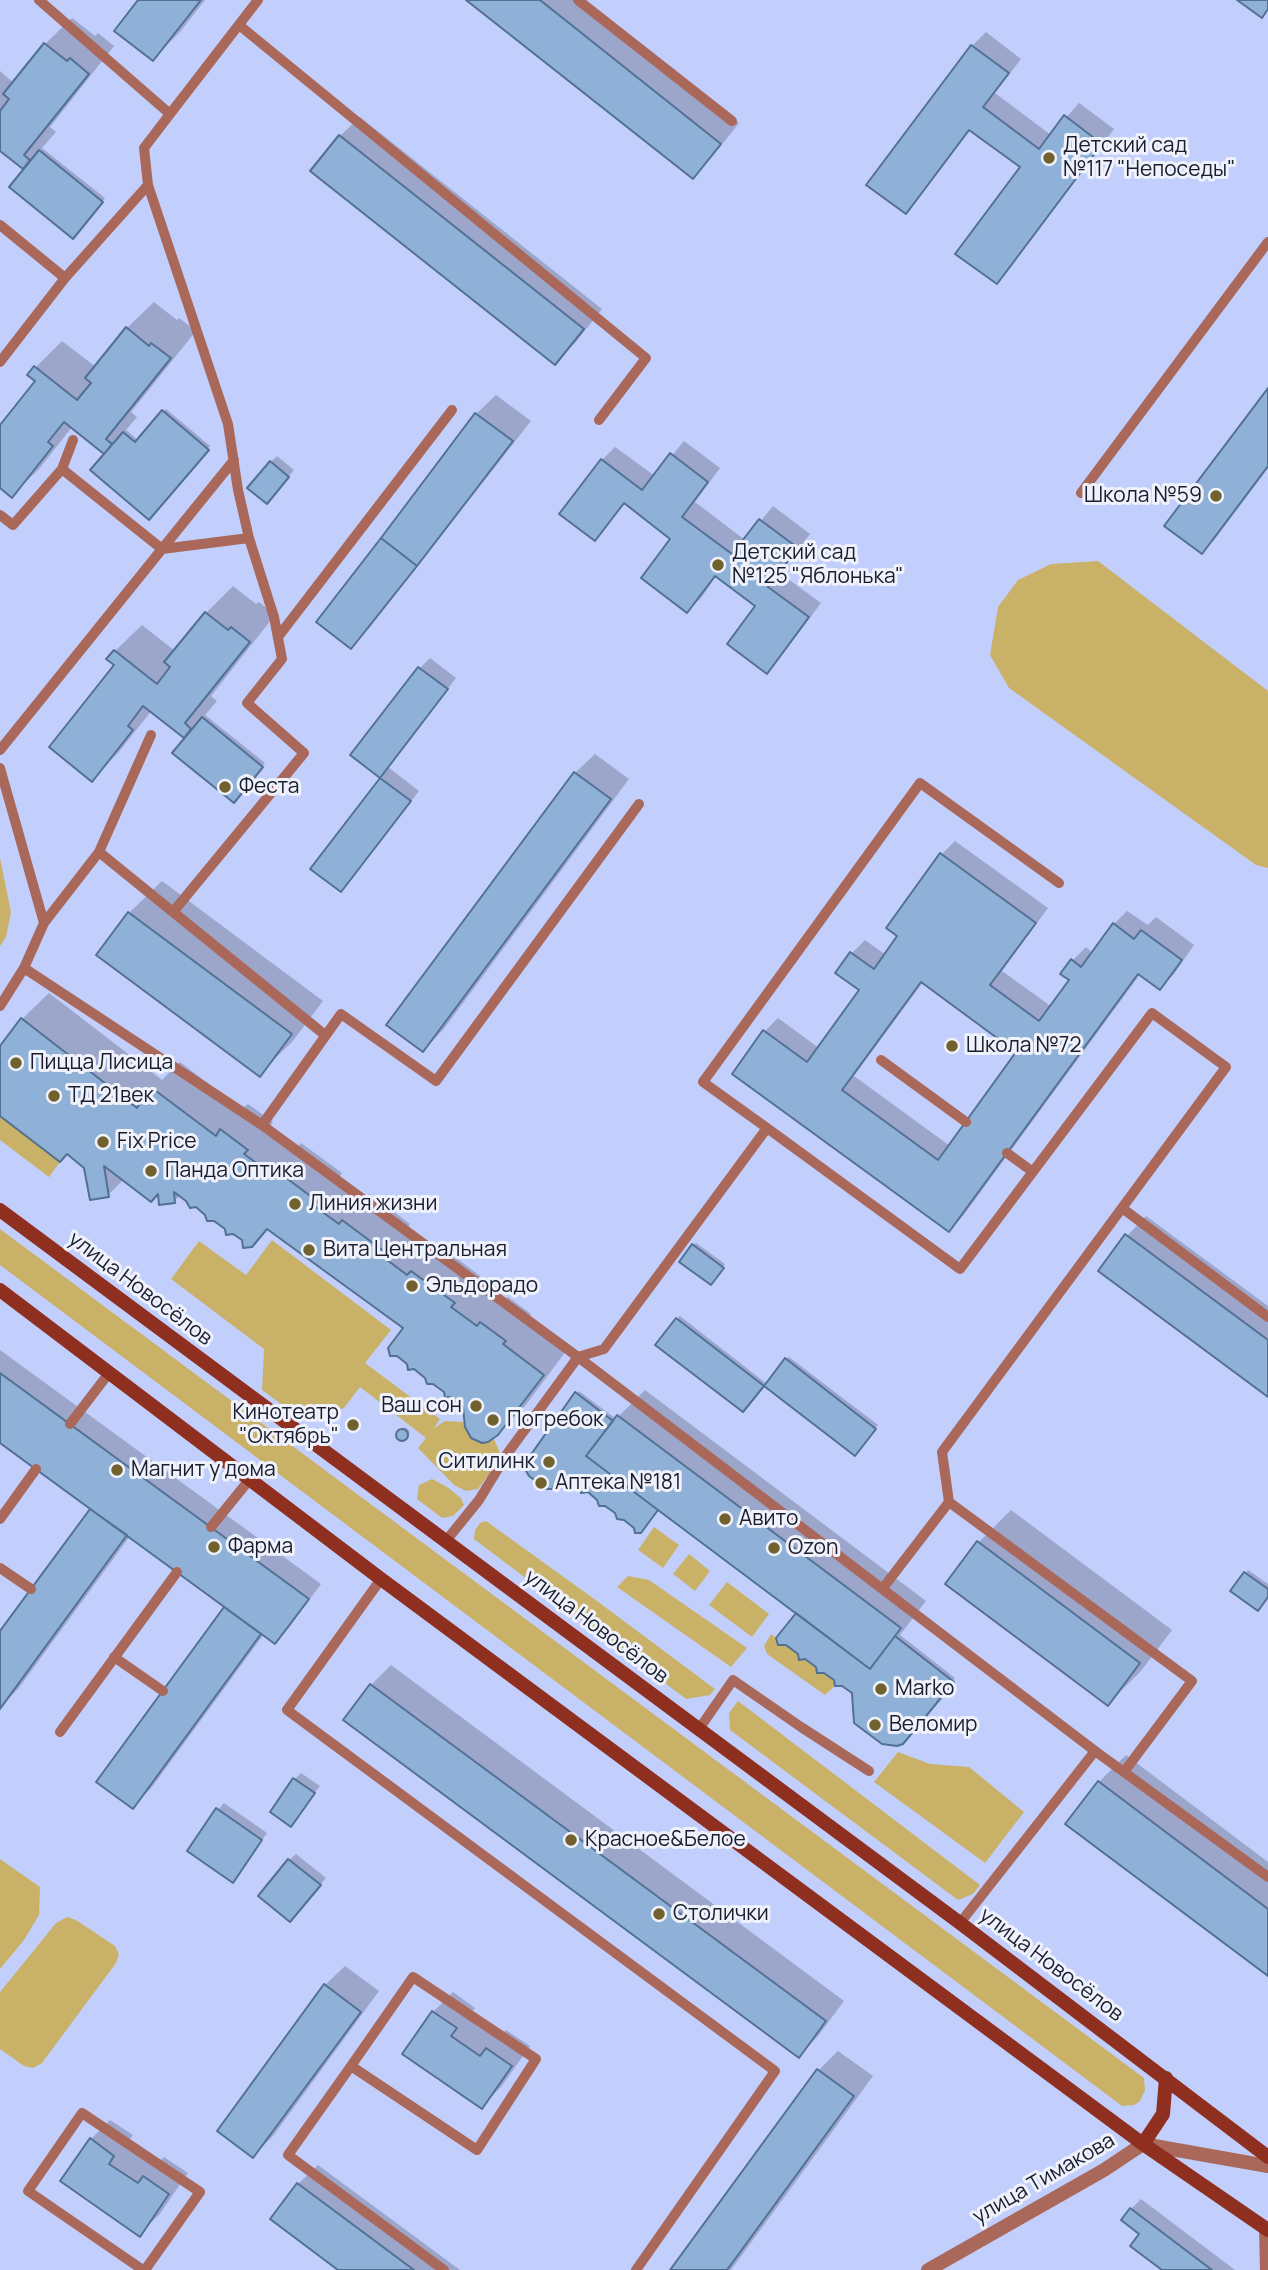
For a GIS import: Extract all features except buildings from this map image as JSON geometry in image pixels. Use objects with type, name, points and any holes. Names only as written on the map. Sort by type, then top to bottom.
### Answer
[{"type":"main road","name":"улица Новосёлов","points":[[0,1210],[960,1923],[1268,2157]]},
{"type":"main road","points":[[0,1290],[381,1579],[1143,2144],[1267,2224]]},
{"type":"main road","points":[[1143,2144],[1163,2114],[1166,2078]]},
{"type":"street","name":"улица Тимакова","points":[[928,2270],[1104,2170],[1143,2144],[1268,2166]]},
{"type":"lane","points":[[39,0],[170,114]]},
{"type":"lane","points":[[173,912],[304,753],[247,703],[282,659],[278,637],[249,538],[228,424],[148,186],[144,148],[258,0]]},
{"type":"lane","points":[[578,0],[732,121]]},
{"type":"lane","points":[[239,25],[646,358],[598,420]]},
{"type":"lane","points":[[0,362],[65,278],[148,186]]},
{"type":"lane","points":[[0,225],[65,278]]},
{"type":"lane","points":[[1081,493],[1268,242]]},
{"type":"lane","points":[[278,637],[452,410]]},
{"type":"lane","points":[[0,514],[13,525],[62,469],[73,440]]},
{"type":"lane","points":[[0,750],[234,460]]},
{"type":"lane","points":[[62,469],[162,550],[249,538]]},
{"type":"lane","points":[[0,1006],[24,968],[44,923],[99,852],[151,735]]},
{"type":"lane","points":[[0,768],[44,923]]},
{"type":"lane","points":[[1059,883],[920,783],[703,1082],[960,1269],[1152,1013],[1226,1068],[942,1452],[950,1502],[1192,1681],[1124,1772]]},
{"type":"lane","points":[[262,1125],[341,1014],[436,1080],[639,804]]},
{"type":"lane","points":[[99,852],[325,1035]]},
{"type":"lane","points":[[24,968],[262,1125],[578,1357],[1095,1751],[1268,1877]]},
{"type":"lane","points":[[881,1060],[965,1122]]},
{"type":"lane","points":[[445,1542],[479,1500],[507,1454],[578,1357],[604,1349],[767,1128]]},
{"type":"lane","points":[[1007,1153],[1033,1172]]},
{"type":"lane","points":[[1122,1208],[1268,1317]]},
{"type":"lane","points":[[70,1424],[109,1373]]},
{"type":"lane","points":[[0,1519],[36,1469]]},
{"type":"lane","points":[[211,1527],[250,1479]]},
{"type":"lane","points":[[883,1588],[950,1502]]},
{"type":"lane","points":[[0,1568],[31,1589]]},
{"type":"lane","points":[[60,1732],[177,1572]]},
{"type":"lane","points":[[381,1579],[287,1710],[775,2071],[636,2270]]},
{"type":"lane","points":[[114,1657],[163,1691]]},
{"type":"lane","points":[[699,1729],[733,1679],[869,1771]]},
{"type":"lane","points":[[960,1923],[1095,1751]]},
{"type":"lane","points":[[351,2066],[477,2150],[536,2059],[413,1977],[288,2155],[444,2270]]},
{"type":"lane","points":[[82,2113],[200,2192],[144,2270],[28,2191],[82,2113]]},
{"type":"lane","points":[[1265,2270],[1267,2224]]},
{"type":"shaded area","points":[[1098,561],[1268,691],[1268,868],[1256,865],[1009,688],[990,655],[998,607],[1018,580],[1051,564]]},
{"type":"shaded area","points":[[0,858],[11,912],[6,937],[0,946]]},
{"type":"shaded area","points":[[0,1116],[60,1162],[49,1177],[0,1140]]},
{"type":"shaded area","points":[[0,1229],[1144,2078],[1145,2090],[1140,2101],[1134,2105],[1122,2106],[0,1265]]},
{"type":"shaded area","points":[[272,1240],[391,1330],[365,1363],[440,1419],[434,1428],[445,1421],[464,1422],[471,1438],[482,1443],[494,1439],[500,1453],[478,1489],[466,1491],[454,1485],[418,1448],[426,1438],[360,1387],[344,1408],[303,1420],[262,1390],[264,1349],[171,1279],[199,1241],[246,1275]]},
{"type":"shaded area","points":[[432,1479],[461,1498],[464,1505],[453,1516],[442,1518],[417,1499],[419,1485]]},
{"type":"shaded area","points":[[486,1521],[715,1689],[710,1695],[686,1699],[474,1539],[475,1530],[480,1523]]},
{"type":"shaded area","points":[[654,1527],[679,1545],[663,1568],[638,1550]]},
{"type":"shaded area","points":[[689,1554],[710,1571],[695,1591],[673,1574]]},
{"type":"shaded area","points":[[628,1576],[649,1580],[747,1648],[731,1667],[617,1587]]},
{"type":"shaded area","points":[[727,1582],[769,1614],[752,1637],[709,1605]]},
{"type":"shaded area","points":[[771,1634],[798,1654],[799,1660],[805,1659],[816,1667],[818,1673],[824,1673],[834,1680],[835,1686],[825,1695],[767,1654],[764,1646]]},
{"type":"shaded area","points":[[738,1701],[980,1885],[973,1894],[958,1900],[730,1730],[729,1713]]},
{"type":"shaded area","points":[[898,1752],[930,1764],[969,1767],[1024,1812],[985,1863],[874,1782]]},
{"type":"shaded area","points":[[0,1859],[40,1887],[39,1915],[24,1940],[0,1969]]},
{"type":"shaded area","points":[[67,1917],[115,1946],[119,1954],[116,1963],[42,2063],[33,2068],[24,2066],[0,2049],[0,1992],[56,1923]]},
{"type":"place","name":"Детский сад №117 \"Непоседы\"","points":[[1049,158]]},
{"type":"place","name":"Школа №59","points":[[1216,496]]},
{"type":"place","name":"Детский сад №125 \"Яблонька\"","points":[[718,565]]},
{"type":"place","name":"Феста","points":[[225,787]]},
{"type":"place","name":"Школа №72","points":[[952,1046]]},
{"type":"place","name":"Пицца Лисица","points":[[16,1063]]},
{"type":"place","name":"ТД 21век","points":[[54,1096]]},
{"type":"place","name":"Fix Price","points":[[103,1142]]},
{"type":"place","name":"Панда Оптика","points":[[151,1171]]},
{"type":"place","name":"Линия жизни","points":[[295,1204]]},
{"type":"place","name":"Вита Центральная","points":[[309,1250]]},
{"type":"place","name":"Эльдорадо","points":[[412,1286]]},
{"type":"place","name":"Ваш сон","points":[[476,1406]]},
{"type":"place","name":"Погребок","points":[[493,1420]]},
{"type":"place","name":"Кинотеатр \"Октябрь\"","points":[[353,1425]]},
{"type":"place","name":"Ситилинк","points":[[549,1462]]},
{"type":"place","name":"Магнит у дома","points":[[117,1470]]},
{"type":"place","name":"Аптека №181","points":[[541,1483]]},
{"type":"place","name":"Авито","points":[[725,1519]]},
{"type":"place","name":"Фарма","points":[[214,1547]]},
{"type":"place","name":"Ozon","points":[[774,1548]]},
{"type":"place","name":"Marko","points":[[881,1689]]},
{"type":"place","name":"Веломир","points":[[875,1725]]},
{"type":"place","name":"Красное&Белое","points":[[571,1840]]},
{"type":"place","name":"Столички","points":[[659,1914]]}]
